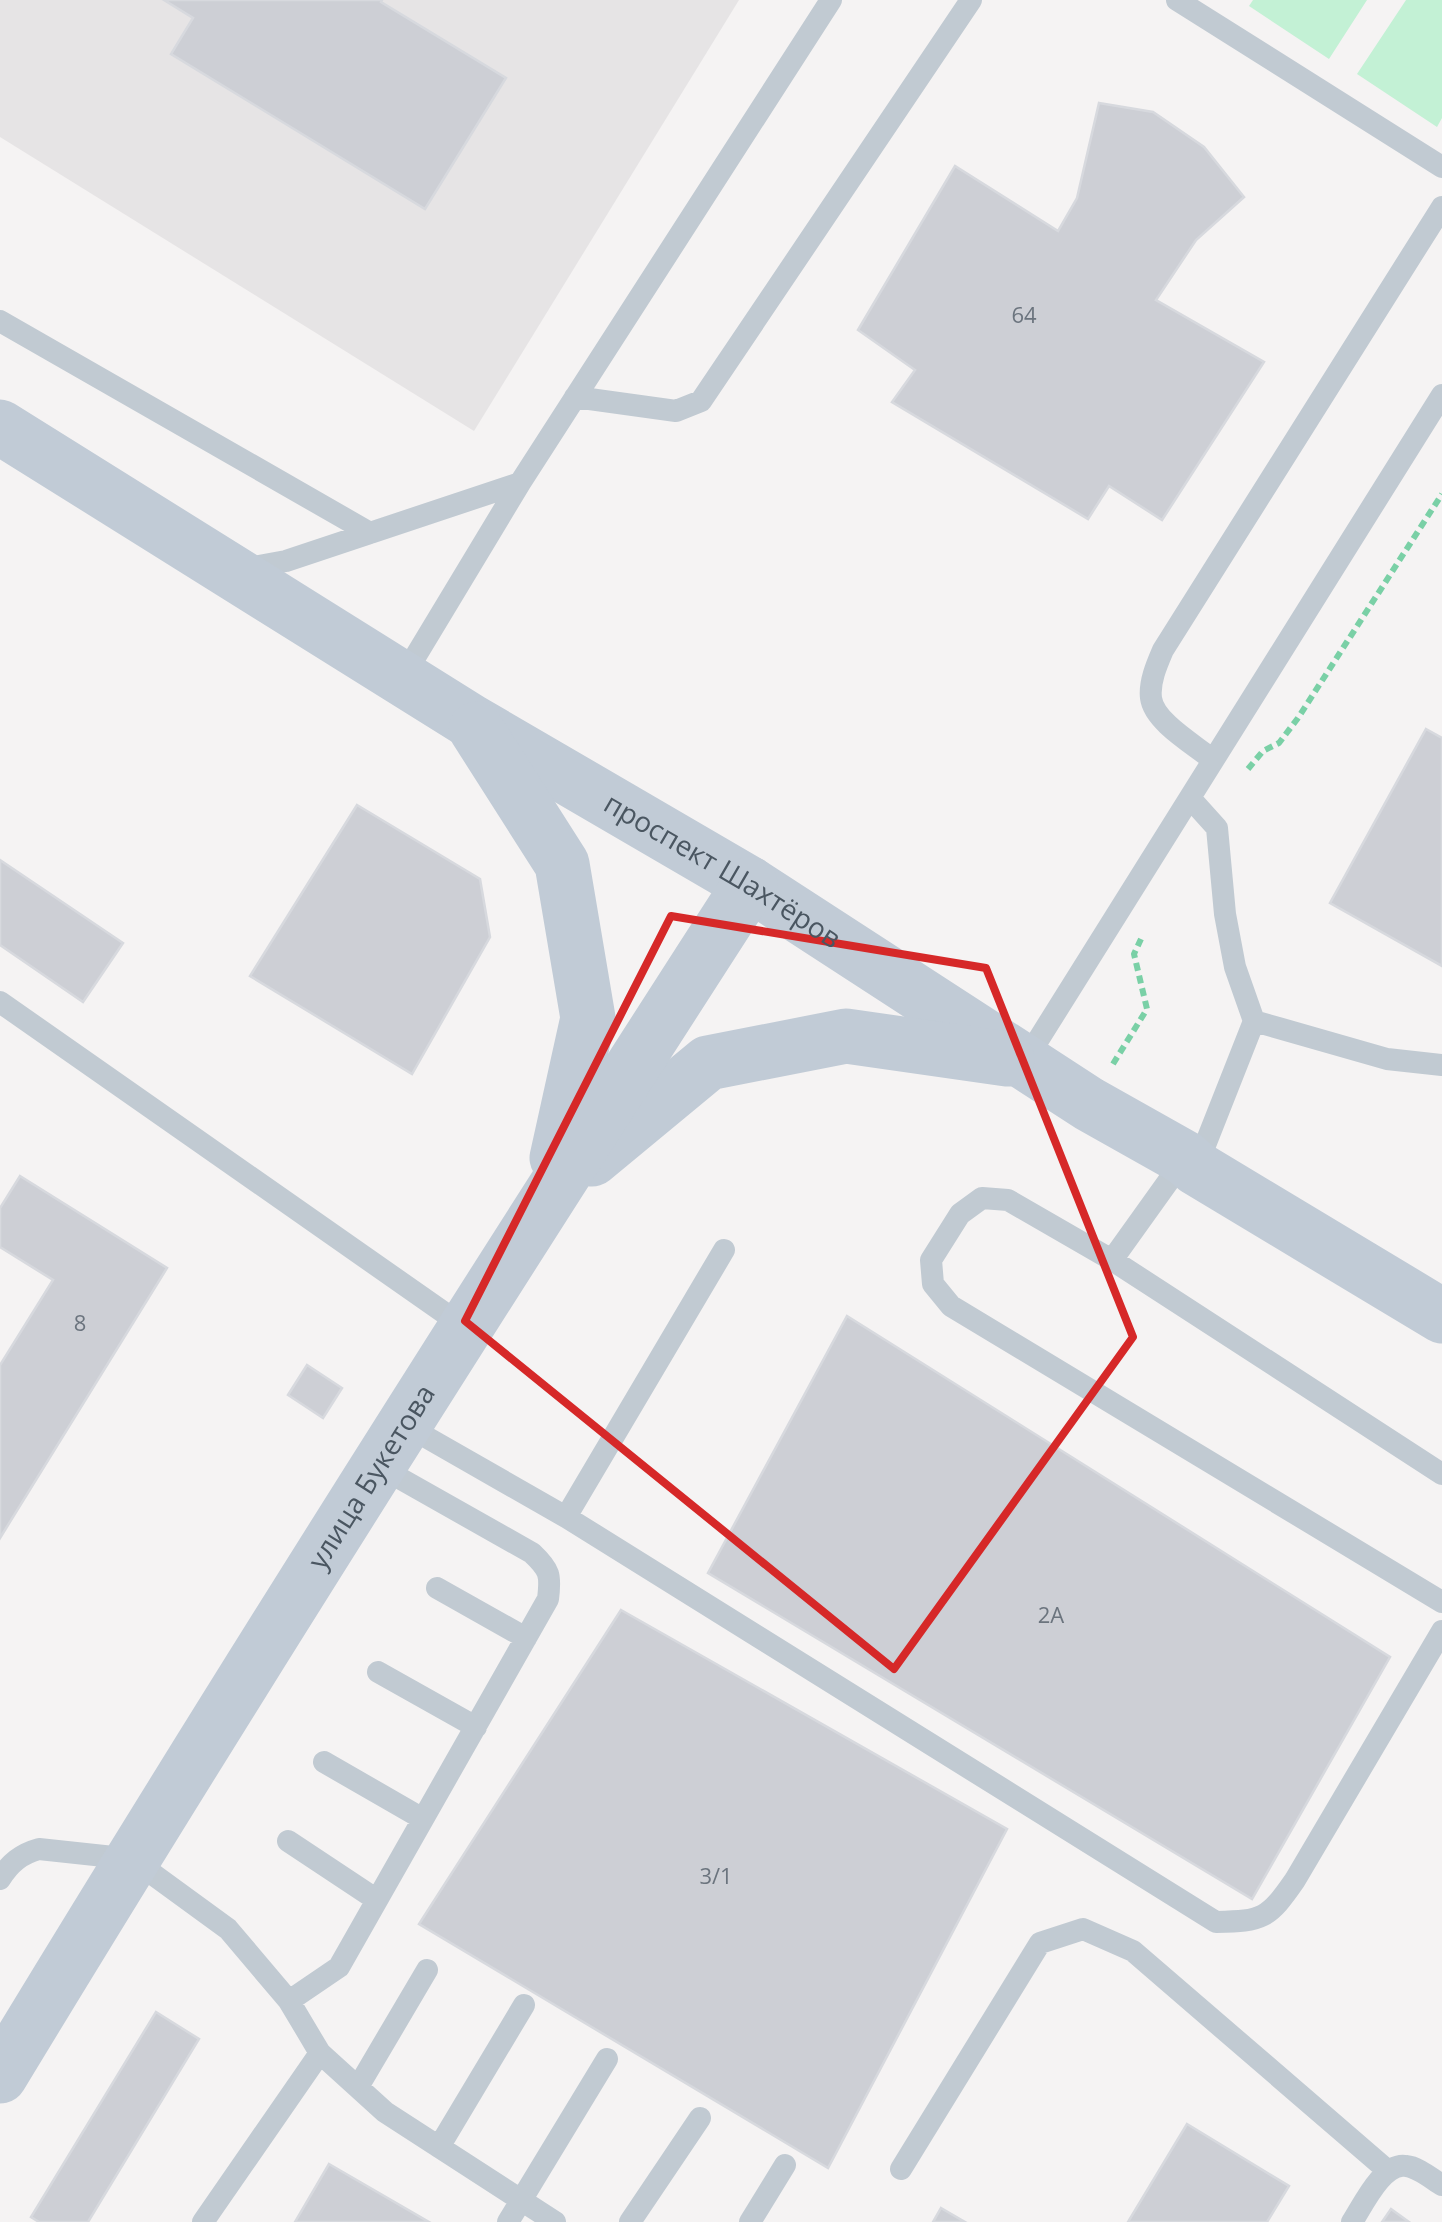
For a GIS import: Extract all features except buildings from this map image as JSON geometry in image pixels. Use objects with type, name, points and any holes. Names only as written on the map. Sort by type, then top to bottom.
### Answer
[{"type":"street","name":"проспект Шахтёров","points":[[2,432],[472,722],[750,884],[1089,1104],[1442,1316]]},
{"type":"street","points":[[472,722],[562,864],[588,1018],[549,1195]]},
{"type":"street","name":"улица Букетова","points":[[0,2076],[549,1195],[750,884]]},
{"type":"street","points":[[549,1195],[708,1063],[846,1036],[1025,1061]]},
{"type":"lane","points":[[403,677],[520,483],[831,0]]},
{"type":"lane","points":[[575,397],[676,411],[700,401],[971,0]]},
{"type":"lane","points":[[1177,0],[1442,167]]},
{"type":"lane","points":[[1213,760],[1158,716],[1151,697],[1154,671],[1163,650],[1442,207]]},
{"type":"lane","points":[[0,321],[370,533]]},
{"type":"lane","points":[[1025,1061],[1442,394]]},
{"type":"lane","points":[[206,556],[253,567],[286,561],[520,483]]},
{"type":"lane","points":[[1112,1260],[1190,1163],[1254,1021],[1235,966],[1225,914],[1217,828],[1190,798]]},
{"type":"lane","points":[[0,1002],[466,1328]]},
{"type":"lane","points":[[1254,1021],[1387,1060],[1442,1065]]},
{"type":"lane","points":[[1442,1474],[1112,1260],[1008,1200],[982,1198],[960,1214],[931,1260],[933,1284],[951,1306],[1442,1602]]},
{"type":"lane","points":[[566,1517],[724,1250]]},
{"type":"lane","points":[[392,1445],[566,1517],[1216,1922],[1251,1921],[1276,1908],[1442,1631]]},
{"type":"lane","points":[[289,2001],[339,1967],[548,1600],[547,1567],[392,1445]]},
{"type":"lane","points":[[437,1588],[526,1638]]},
{"type":"lane","points":[[378,1672],[476,1726]]},
{"type":"lane","points":[[324,1762],[423,1819]]},
{"type":"lane","points":[[288,1841],[377,1900]]},
{"type":"lane","points":[[0,1879],[9,1865],[39,1849],[132,1859],[228,1929],[289,2001],[320,2052],[385,2112],[555,2222]]},
{"type":"lane","points":[[901,2168],[1040,1943],[1082,1929],[1133,1951],[1387,2170]]},
{"type":"lane","points":[[358,2087],[427,1970]]},
{"type":"lane","points":[[439,2147],[524,2005]]},
{"type":"lane","points":[[203,2222],[320,2052]]},
{"type":"lane","points":[[508,2222],[607,2058]]},
{"type":"lane","points":[[630,2222],[700,2118]]},
{"type":"lane","points":[[750,2222],[785,2165]]},
{"type":"lane","points":[[1352,2222],[1387,2170],[1396,2166],[1409,2166],[1442,2186]]},
{"type":"path","points":[[1217,828],[1245,772],[1263,752],[1279,743],[1298,718],[1442,494]]},
{"type":"path","points":[[1089,1104],[1147,1009],[1134,954],[1148,923]]},
{"type":"highlighted area","points":[[671,916],[986,968],[1133,1337],[894,1669],[465,1321]]},
{"type":"shaded area","points":[[0,0],[739,0],[474,431],[0,137]]},
{"type":"green space","points":[[1253,0],[1367,0],[1329,59],[1249,6]]},
{"type":"green space","points":[[1406,0],[1442,0],[1442,118],[1437,127],[1357,74]]}]
